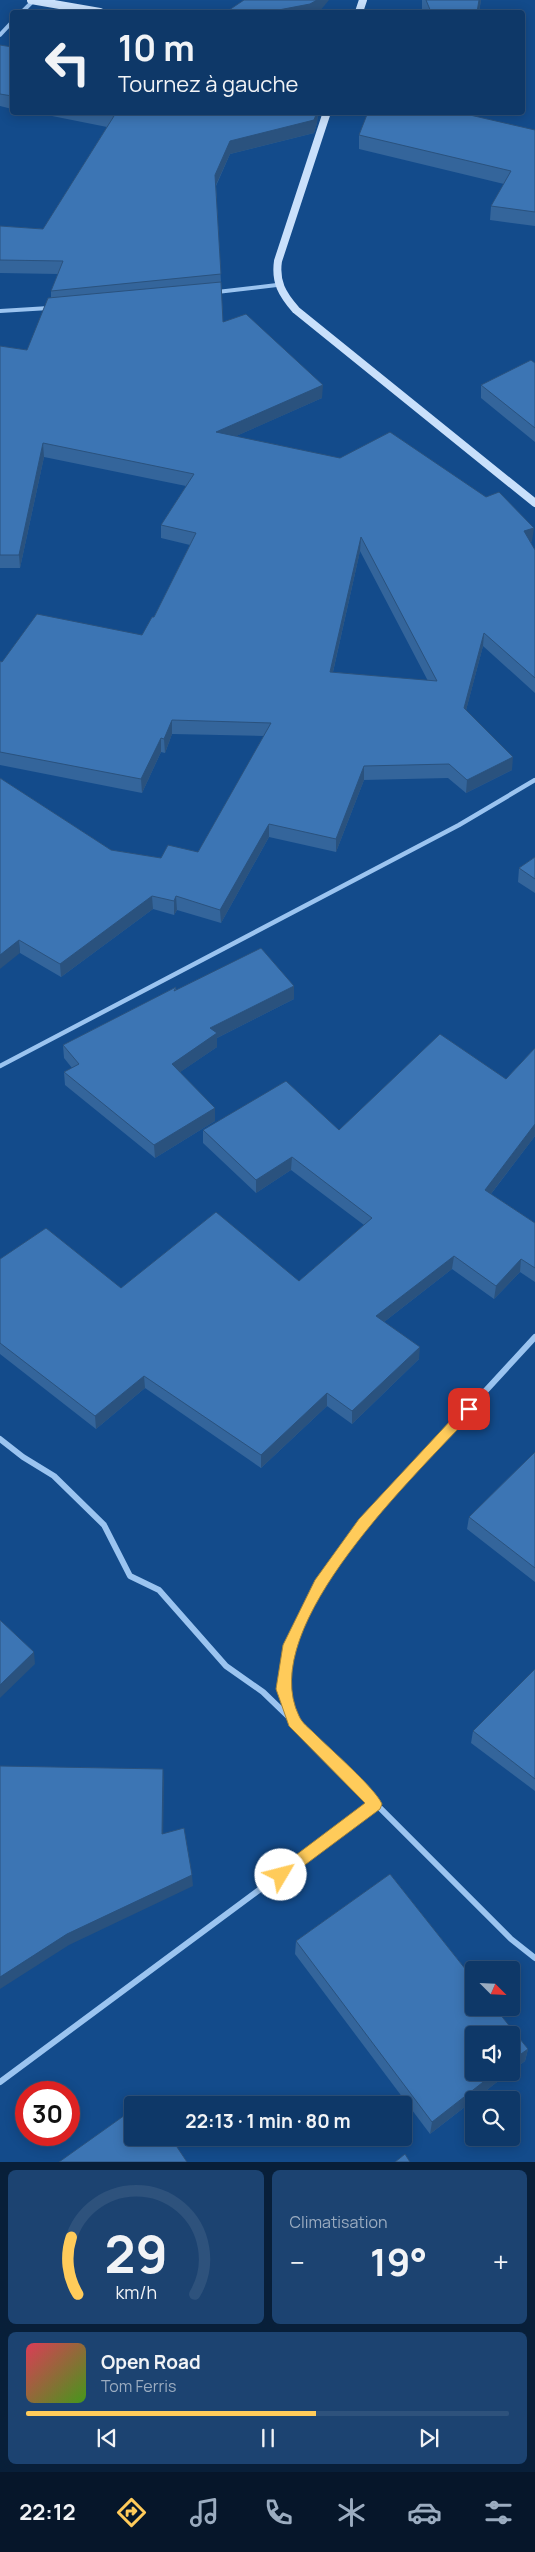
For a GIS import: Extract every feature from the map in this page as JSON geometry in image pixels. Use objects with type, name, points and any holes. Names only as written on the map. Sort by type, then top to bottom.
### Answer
[{"type":"street","points":[[24,10],[33,0],[89,10]]},
{"type":"street","points":[[0,35],[10,24]]},
{"type":"street","points":[[326,115],[278,261],[275,275],[277,285],[296,310],[535,503]]},
{"type":"street","points":[[209,293],[277,285]]},
{"type":"street","points":[[0,311],[58,307]]},
{"type":"street","points":[[0,1066],[459,825],[535,780]]},
{"type":"street","points":[[294,1722],[283,1689],[289,1645],[320,1585],[364,1523],[535,1337]]},
{"type":"street","points":[[0,1439],[23,1457],[54,1476],[104,1525],[130,1576],[159,1590],[226,1666],[263,1692],[511,1939],[535,1958]]},
{"type":"street","points":[[0,2082],[375,1804]]},
{"type":"building","points":[[244,0],[317,0],[310,4],[278,10],[229,10]]},
{"type":"building","points":[[426,0],[479,0],[477,10],[430,10]]},
{"type":"building","points":[[0,45],[10,47],[10,96],[0,94]]},
{"type":"building","points":[[110,115],[316,115],[314,120],[230,141],[215,175],[221,274],[51,291],[63,261],[0,260],[0,226],[43,229],[114,116]]},
{"type":"building","points":[[367,115],[470,115],[535,130],[535,212],[491,206],[511,171],[359,135]]},
{"type":"building","points":[[221,282],[223,322],[246,314],[323,385],[216,432],[340,458],[390,432],[486,497],[499,492],[534,528],[524,531],[535,550],[535,678],[484,633],[464,708],[513,757],[467,780],[449,764],[364,766],[336,839],[269,824],[220,910],[176,896],[174,901],[152,896],[60,964],[19,940],[0,955],[0,778],[111,850],[161,858],[168,845],[198,852],[271,723],[172,720],[164,739],[161,738],[141,779],[0,752],[0,661],[2,662],[37,614],[142,635],[152,617],[154,617],[196,533],[161,525],[194,474],[43,443],[19,555],[0,555],[0,346],[27,350],[48,298]],"holes":[[[361,537],[437,681],[330,672]]]},
{"type":"building","points":[[531,360],[535,363],[535,428],[481,385]]},
{"type":"building","points":[[535,857],[535,879],[519,868]]},
{"type":"building","points":[[261,948],[294,986],[210,1028],[217,1033],[172,1064],[215,1108],[154,1145],[64,1072],[79,1064],[63,1045],[176,987],[174,991]]},
{"type":"building","points":[[440,1034],[506,1079],[535,1048],[535,1124],[485,1190],[535,1223],[535,1268],[521,1259],[496,1286],[454,1256],[376,1316],[420,1347],[352,1411],[327,1393],[261,1455],[144,1376],[95,1416],[0,1343],[0,1259],[46,1228],[121,1288],[216,1212],[299,1281],[372,1218],[292,1157],[256,1180],[203,1130],[286,1081],[339,1130]]},
{"type":"building","points":[[535,1452],[535,1568],[469,1517]]},
{"type":"building","points":[[0,1620],[34,1652],[0,1685]]},
{"type":"building","points":[[535,1669],[535,1779],[473,1731]]},
{"type":"building","points":[[0,1766],[163,1769],[162,1834],[184,1828],[192,1875],[67,1934],[0,1977]]},
{"type":"building","points":[[390,1874],[465,1969],[465,2016],[501,2016],[509,2026],[465,2026],[465,2081],[484,2081],[472,2091],[465,2091],[465,2096],[432,2122],[296,1941]]},
{"type":"building","points":[[520,2039],[528,2049],[520,2055]]},
{"type":"building","points":[[124,2116],[124,2146],[176,2146],[187,2162],[59,2162]]},
{"type":"building","points":[[405,2154],[410,2162],[395,2162]]},
{"type":"route","points":[[281,1875],[375,1804],[294,1722],[283,1689],[289,1645],[320,1585],[364,1523],[469,1409]]}]
